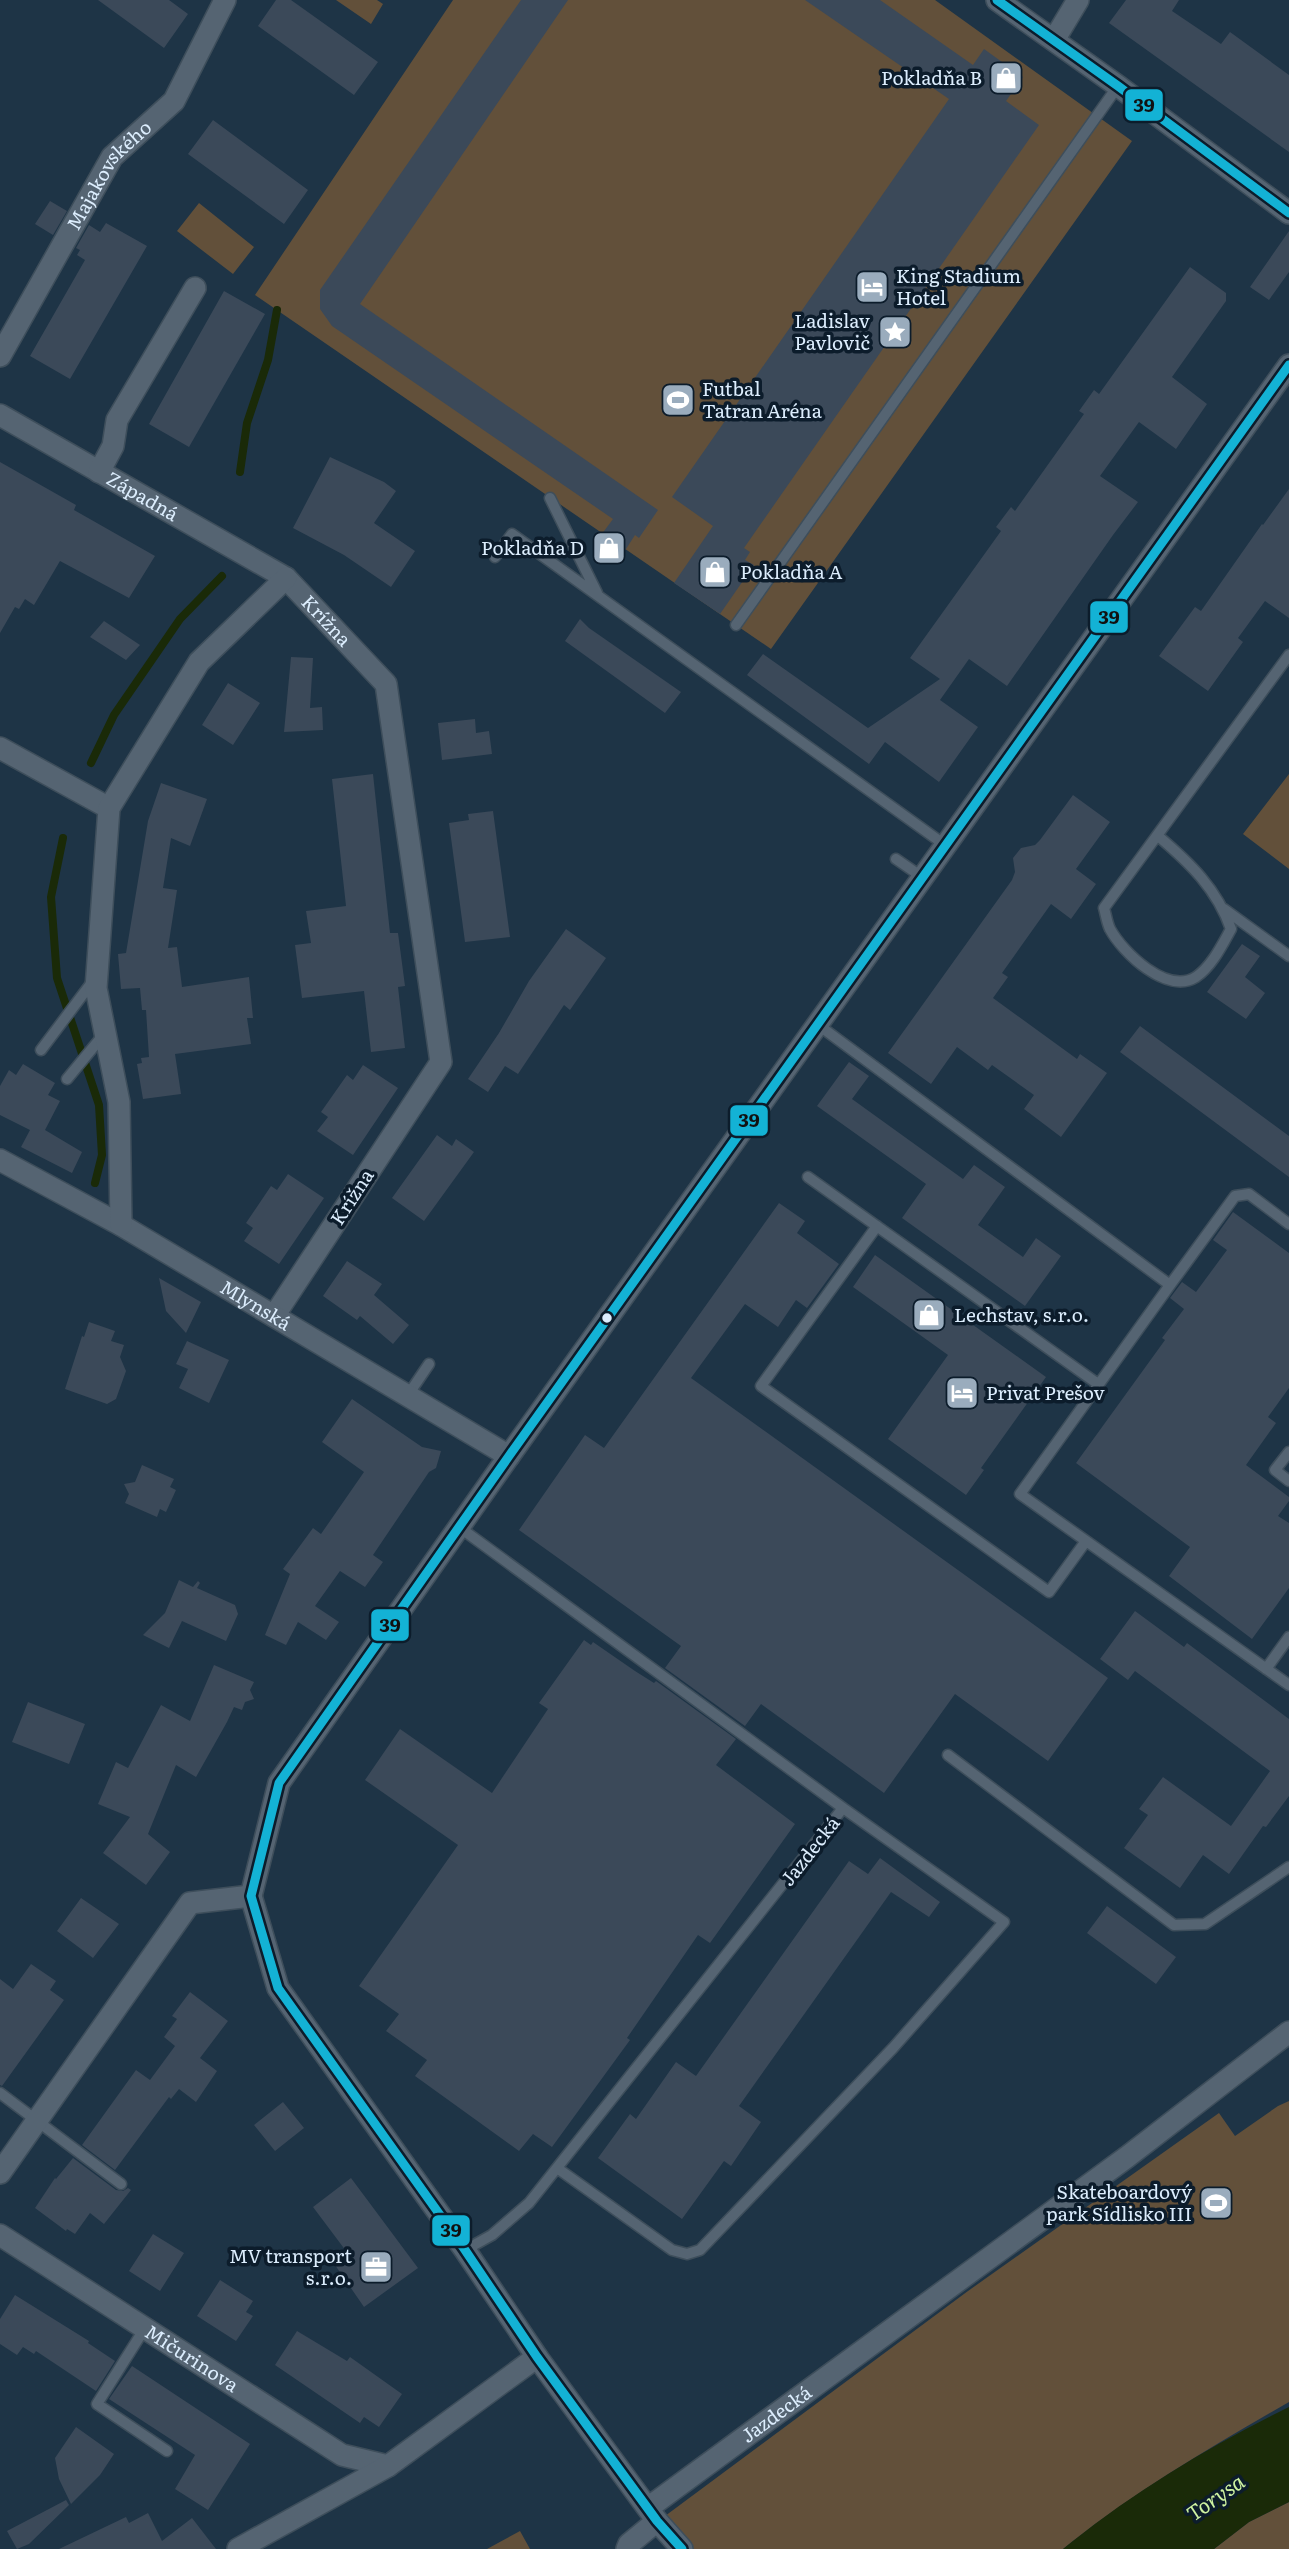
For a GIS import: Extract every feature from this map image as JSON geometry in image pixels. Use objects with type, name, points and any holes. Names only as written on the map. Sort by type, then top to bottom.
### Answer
[{"type":"street","name":"Majakovského","points":[[0,356],[112,157],[174,101],[225,0]]},
{"type":"street","points":[[997,0],[1118,86],[1289,214]]},
{"type":"street","points":[[1054,40],[1078,0]]},
{"type":"street","points":[[99,471],[113,446],[117,420],[195,288]]},
{"type":"street","points":[[682,2549],[652,2515],[537,2357],[465,2250],[278,1988],[251,1896],[279,1783],[509,1455],[1289,365]]},
{"type":"street","name":"Západná","points":[[0,415],[286,578]]},
{"type":"street","name":"Krížna","points":[[121,1225],[119,1102],[99,1039],[96,988],[108,808],[199,662],[286,578],[386,684],[441,1062],[274,1316]]},
{"type":"street","points":[[0,748],[108,808]]},
{"type":"street","name":"Mlynská","points":[[3,1169],[121,1225],[509,1455]]},
{"type":"street","points":[[0,2173],[190,1903],[251,1896]]},
{"type":"street","name":"Jazdecká","points":[[627,2549],[652,2515],[1289,2032]]},
{"type":"street","name":"Mičurinova","points":[[0,2235],[342,2455],[388,2466]]},
{"type":"street","points":[[238,2549],[388,2466],[537,2357]]},
{"type":"lane","points":[[736,625],[1118,86]]},
{"type":"lane","points":[[550,498],[598,596]]},
{"type":"lane","points":[[495,557],[512,534],[945,845]]},
{"type":"lane","points":[[1158,836],[1200,875],[1224,909],[1231,929],[1215,956],[1197,976],[1181,983],[1160,977],[1140,963],[1110,928],[1104,908],[1289,654]]},
{"type":"lane","points":[[896,859],[922,877]]},
{"type":"lane","points":[[1224,909],[1289,956]]},
{"type":"lane","points":[[41,1050],[97,976]]},
{"type":"lane","points":[[817,1024],[1170,1285]]},
{"type":"lane","points":[[67,1079],[99,1039]]},
{"type":"lane","points":[[808,1177],[1098,1384]]},
{"type":"lane","points":[[1289,1224],[1249,1194],[1235,1196],[1020,1494],[1289,1685]]},
{"type":"lane","points":[[877,1226],[761,1386],[1049,1592],[1086,1541]]},
{"type":"lane","points":[[408,1395],[429,1364]]},
{"type":"lane","points":[[1289,1452],[1275,1470],[1289,1481]]},
{"type":"lane","name":"Jazdecká","points":[[459,1527],[844,1808],[529,2203],[492,2235],[465,2250]]},
{"type":"lane","points":[[1266,1669],[1289,1637]]},
{"type":"lane","points":[[948,1755],[1174,1925],[1205,1924],[1289,1867]]},
{"type":"lane","points":[[557,2168],[672,2250],[687,2254],[700,2250],[893,2048],[1004,1923],[844,1808]]},
{"type":"lane","points":[[0,2093],[121,2184]]},
{"type":"lane","points":[[145,2328],[97,2404],[167,2451]]},
{"type":"shaded area","points":[[336,0],[377,0],[383,4],[371,24]]},
{"type":"shaded area","name":"Futbal Tatran Aréna","points":[[453,0],[935,0],[1132,141],[771,649],[255,295]]},
{"type":"shaded area","points":[[199,203],[254,247],[233,274],[177,231]]},
{"type":"shaded area","points":[[1289,774],[1289,869],[1243,834]]},
{"type":"shaded area","points":[[1289,2101],[1289,2402],[1145,2489],[1063,2549],[683,2549],[661,2519],[968,2291],[1219,2113],[1235,2136]]},
{"type":"shaded area","points":[[1289,2502],[1289,2549],[1214,2549],[1249,2522]]},
{"type":"shaded area","points":[[520,2531],[530,2549],[487,2549]]},
{"type":"water","name":"Torysa","points":[[1289,2407],[1289,2502],[1249,2522],[1214,2549],[1063,2549],[1116,2508],[1172,2472]]},
{"type":"building","points":[[98,0],[169,0],[188,14],[164,48]]},
{"type":"building","points":[[276,0],[291,0],[378,62],[354,95],[258,26]]},
{"type":"building","points":[[521,0],[568,0],[360,304],[658,510],[639,538],[635,535],[617,563],[593,546],[613,519],[332,326],[320,309],[320,290]]},
{"type":"building","name":"King Stadium Hotel","points":[[805,0],[880,0],[973,65],[984,49],[1023,77],[1006,101],[1039,125],[744,548],[750,552],[745,560],[754,565],[720,614],[674,583],[713,526],[672,497],[949,99]]},
{"type":"building","points":[[1126,0],[1179,0],[1172,11],[1221,44],[1230,32],[1289,75],[1289,152],[1109,23]]},
{"type":"building","points":[[213,120],[308,190],[284,224],[188,154]]},
{"type":"building","points":[[50,201],[67,211],[53,235],[35,224]]},
{"type":"building","points":[[106,223],[147,246],[70,379],[30,356],[85,260],[77,255],[80,250],[76,248],[89,225],[100,232]]},
{"type":"building","points":[[1289,231],[1289,272],[1269,300],[1250,287]]},
{"type":"building","points":[[1190,267],[1226,293],[1226,301],[1172,377],[1207,404],[1176,449],[1139,422],[1100,476],[1138,502],[1007,686],[969,659],[940,700],[978,727],[939,782],[885,742],[869,764],[747,675],[763,654],[868,728],[940,679],[910,658],[1001,531],[996,527],[1011,507],[1015,511],[1084,414],[1079,411],[1094,390],[1099,394]]},
{"type":"building","points":[[224,291],[265,314],[189,447],[149,424]]},
{"type":"building","points":[[330,457],[384,482],[396,491],[374,523],[415,551],[391,587],[344,555],[293,528]]},
{"type":"building","points":[[0,462],[76,505],[74,510],[155,556],[129,598],[60,561],[34,605],[25,599],[19,609],[15,607],[0,633]]},
{"type":"building","points":[[1289,489],[1289,618],[1265,601],[1238,638],[1243,642],[1208,691],[1159,656],[1195,607],[1201,611]]},
{"type":"building","points":[[580,619],[681,692],[665,713],[565,641]]},
{"type":"building","points":[[104,621],[140,645],[126,660],[90,637]]},
{"type":"building","points":[[291,657],[313,658],[310,708],[322,707],[323,730],[284,732]]},
{"type":"building","points":[[228,683],[260,703],[233,745],[202,725]]},
{"type":"building","points":[[475,719],[476,733],[489,731],[492,754],[442,760],[438,723]]},
{"type":"building","points":[[373,774],[390,933],[398,933],[405,986],[398,987],[405,1048],[371,1052],[364,991],[302,998],[295,945],[311,943],[306,911],[346,906],[332,779]]},
{"type":"building","points":[[161,783],[207,799],[190,846],[171,838],[163,888],[177,890],[168,948],[177,947],[182,987],[249,977],[253,1018],[247,1018],[251,1044],[175,1054],[181,1094],[143,1099],[137,1064],[142,1063],[141,1058],[149,1057],[146,1010],[142,1010],[140,988],[121,989],[118,954],[126,953],[148,821]]},
{"type":"building","points":[[1073,795],[1110,822],[1076,869],[1096,884],[1071,919],[1051,904],[1002,973],[1008,977],[993,998],[1077,1059],[1080,1054],[1107,1073],[1061,1137],[1024,1109],[1034,1095],[992,1065],[988,1070],[957,1047],[931,1084],[888,1053],[1012,880],[1015,872],[1013,858],[1021,848],[1035,845],[1040,840]]},
{"type":"building","points":[[493,811],[510,937],[465,942],[449,823],[469,820],[468,814]]},
{"type":"building","points":[[566,929],[606,958],[570,1010],[564,1005],[518,1074],[505,1066],[488,1092],[468,1079],[529,981]]},
{"type":"building","points":[[1242,944],[1260,956],[1245,977],[1265,993],[1246,1019],[1207,992]]},
{"type":"building","points":[[1140,1026],[1289,1136],[1289,1177],[1120,1052]]},
{"type":"building","points":[[849,1062],[869,1076],[852,1099],[963,1179],[974,1165],[1005,1187],[978,1225],[1023,1257],[1036,1238],[1061,1256],[1025,1306],[902,1218],[926,1184],[817,1106]]},
{"type":"building","points":[[23,1064],[55,1083],[48,1095],[60,1101],[45,1130],[82,1152],[72,1173],[21,1147],[30,1130],[0,1115],[0,1086],[9,1070],[16,1075]]},
{"type":"building","points":[[363,1065],[398,1088],[353,1155],[317,1131],[328,1117],[321,1112],[347,1075],[353,1080]]},
{"type":"building","points":[[437,1135],[452,1146],[456,1139],[474,1152],[424,1221],[392,1198]]},
{"type":"building","points":[[288,1174],[324,1198],[279,1264],[244,1241],[253,1228],[246,1223],[271,1186],[277,1190]]},
{"type":"building","points":[[779,1203],[805,1221],[797,1233],[839,1264],[807,1308],[796,1300],[778,1327],[745,1304],[691,1378],[1108,1678],[1048,1761],[955,1694],[884,1793],[761,1704],[745,1726],[665,1668],[681,1646],[519,1530],[585,1435],[604,1448]]},
{"type":"building","points":[[1233,1212],[1289,1253],[1289,1388],[1268,1417],[1276,1423],[1246,1465],[1289,1497],[1278,1516],[1289,1523],[1289,1588],[1252,1639],[1169,1576],[1190,1547],[1076,1463],[1165,1340],[1162,1338],[1184,1309],[1170,1298],[1182,1282],[1196,1292],[1227,1250],[1213,1240]]},
{"type":"building","points":[[875,1255],[1046,1377],[981,1468],[984,1470],[966,1495],[888,1439],[948,1355],[853,1287]]},
{"type":"building","points":[[347,1261],[382,1284],[374,1295],[409,1325],[393,1344],[360,1316],[357,1320],[323,1296]]},
{"type":"building","points":[[159,1278],[201,1302],[186,1333],[166,1311]]},
{"type":"building","points":[[89,1322],[115,1331],[111,1341],[124,1345],[120,1357],[126,1371],[116,1399],[107,1404],[65,1389]]},
{"type":"building","points":[[187,1341],[229,1360],[209,1403],[179,1388],[188,1369],[176,1364]]},
{"type":"building","points":[[352,1399],[422,1447],[441,1451],[436,1468],[429,1472],[373,1555],[383,1562],[365,1587],[340,1571],[315,1606],[339,1622],[326,1640],[298,1622],[286,1645],[265,1635],[290,1574],[283,1569],[313,1528],[321,1534],[364,1472],[322,1442]]},
{"type":"building","points":[[142,1465],[174,1479],[170,1487],[176,1490],[166,1512],[160,1509],[157,1517],[125,1503],[129,1494],[124,1484],[135,1482]]},
{"type":"building","points":[[179,1580],[193,1587],[198,1581],[200,1583],[197,1588],[235,1605],[238,1614],[226,1641],[182,1621],[169,1648],[143,1635],[165,1613]]},
{"type":"building","points":[[1135,1611],[1184,1647],[1187,1643],[1289,1719],[1289,1796],[1266,1827],[1263,1826],[1229,1874],[1203,1855],[1180,1888],[1124,1848],[1148,1815],[1139,1809],[1163,1777],[1231,1826],[1270,1771],[1135,1671],[1128,1680],[1100,1659]]},
{"type":"building","points":[[584,1640],[591,1645],[593,1642],[654,1683],[656,1681],[736,1739],[716,1765],[795,1824],[710,1943],[698,1935],[627,2038],[630,2040],[552,2147],[533,2134],[519,2151],[415,2076],[427,2060],[386,2031],[399,2014],[359,1986],[458,1845],[365,1780],[400,1729],[492,1793],[548,1709],[539,1703]]},
{"type":"building","points":[[214,1665],[254,1682],[250,1690],[254,1699],[245,1702],[242,1710],[234,1707],[196,1777],[176,1765],[148,1834],[170,1852],[146,1885],[103,1853],[130,1817],[98,1804],[116,1762],[128,1768],[161,1705],[190,1721]]},
{"type":"building","points":[[28,1702],[85,1724],[69,1764],[12,1742]]},
{"type":"building","points":[[880,1858],[940,1902],[929,1917],[891,1892],[739,2106],[761,2122],[731,2166],[724,2161],[682,2219],[598,2158],[630,2114],[636,2119],[676,2062],[696,2076],[849,1861],[868,1874]]},
{"type":"building","points":[[81,1898],[119,1924],[93,1958],[57,1931]]},
{"type":"building","points":[[1107,1906],[1176,1957],[1156,1984],[1087,1933]]},
{"type":"building","points":[[31,1964],[56,1981],[50,1990],[64,2000],[2,2086],[0,1979],[13,1989]]},
{"type":"building","points":[[190,1992],[228,2021],[200,2058],[217,2071],[196,2102],[179,2089],[171,2099],[169,2097],[115,2170],[82,2145],[136,2070],[150,2080],[175,2046],[164,2037],[177,2019],[172,2016]]},
{"type":"building","points":[[283,2102],[304,2128],[275,2151],[254,2125]]},
{"type":"building","points":[[73,2158],[116,2190],[131,2190],[104,2224],[90,2213],[75,2234],[67,2229],[66,2231],[35,2208],[55,2178]]},
{"type":"building","points":[[351,2178],[418,2268],[364,2307],[335,2265],[349,2255],[313,2207]]},
{"type":"building","points":[[153,2234],[184,2253],[160,2291],[129,2271]]},
{"type":"building","points":[[220,2280],[253,2301],[246,2312],[253,2316],[236,2341],[197,2316]]},
{"type":"building","points":[[15,2295],[89,2341],[88,2343],[115,2361],[96,2391],[36,2351],[34,2354],[23,2347],[17,2355],[0,2344],[0,2319]]},
{"type":"building","points":[[297,2331],[347,2361],[350,2357],[402,2394],[379,2427],[364,2417],[360,2423],[275,2365]]},
{"type":"building","points":[[132,2366],[250,2444],[208,2510],[175,2489],[195,2455],[109,2399]]},
{"type":"building","points":[[76,2427],[114,2454],[100,2475],[71,2504],[59,2479],[55,2458]]},
{"type":"building","points":[[66,2500],[69,2505],[29,2544],[17,2549],[7,2531]]},
{"type":"building","points":[[148,2513],[162,2541],[192,2518],[216,2549],[59,2549],[126,2517],[129,2523]]},
{"type":"waterway","points":[[240,472],[247,423],[268,360],[277,310]]},
{"type":"waterway","points":[[91,763],[114,715],[180,619],[222,576]]},
{"type":"waterway","points":[[63,838],[51,897],[57,978],[99,1105],[102,1155],[95,1183]]},
{"type":"transit line","name":"39","points":[[997,0],[1289,213]]},
{"type":"transit line","name":"39","points":[[251,1896],[279,1783],[509,1456],[1289,365]]},
{"type":"transit line","name":"39","points":[[251,1896],[278,1988],[465,2250],[537,2357],[657,2521],[682,2549]]},
{"type":"place","name":"Pokladňa B","points":[[1006,78]]},
{"type":"place","name":"King Stadium Hotel","points":[[872,287]]},
{"type":"place","name":"Ladislav Pavlovič","points":[[895,332]]},
{"type":"place","name":"Futbal Tatran Aréna","points":[[678,400]]},
{"type":"place","name":"Pokladňa D","points":[[609,548]]},
{"type":"place","name":"Pokladňa A","points":[[715,572]]},
{"type":"place","name":"Lechstav, s.r.o.","points":[[929,1315]]},
{"type":"place","name":"Privat Prešov","points":[[962,1393]]},
{"type":"place","name":"Skateboardový park Sídlisko III","points":[[1216,2203]]},
{"type":"place","name":"MV transport s.r.o.","points":[[376,2267]]}]
